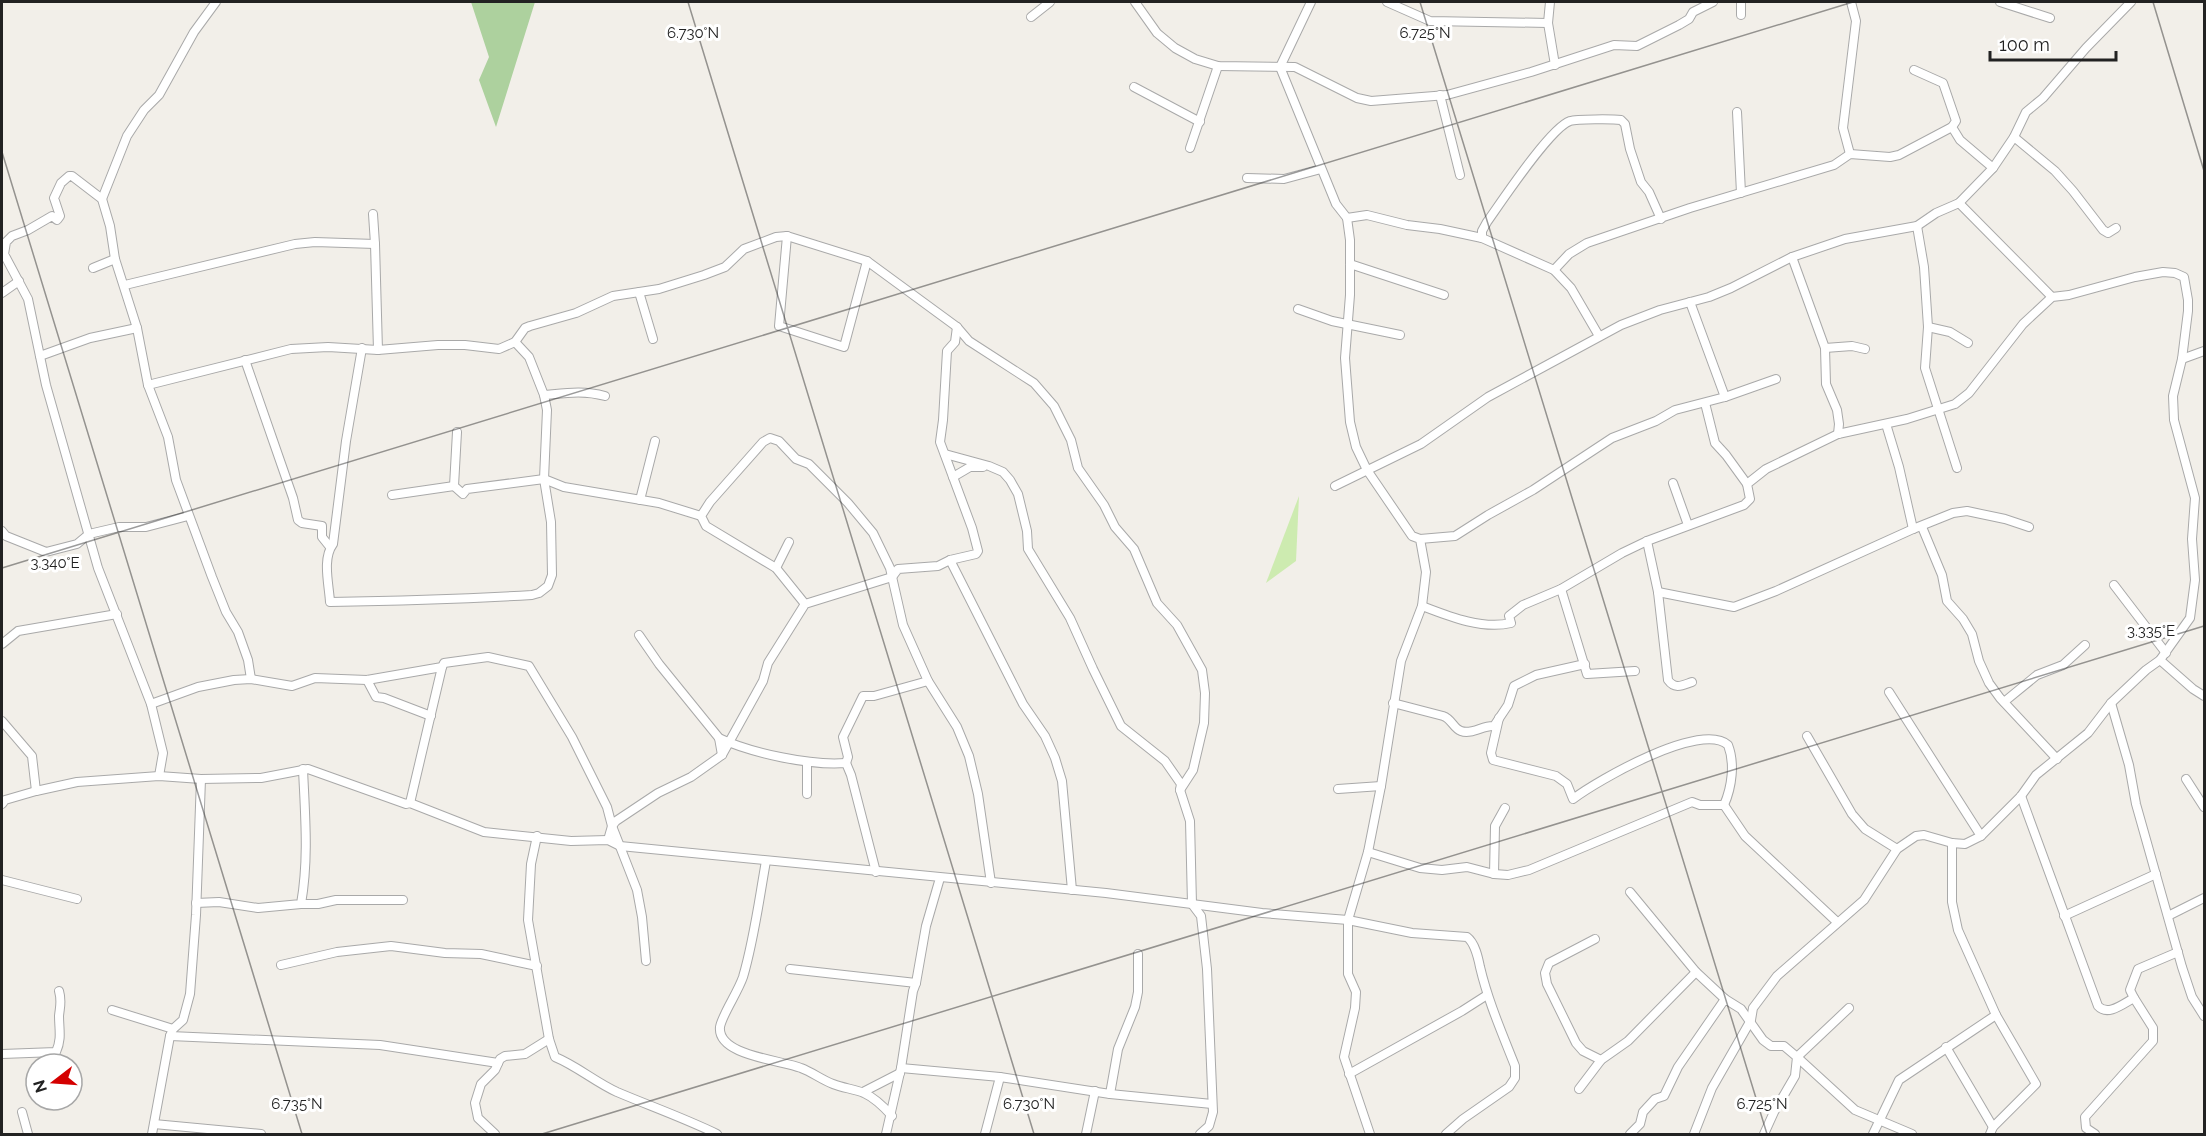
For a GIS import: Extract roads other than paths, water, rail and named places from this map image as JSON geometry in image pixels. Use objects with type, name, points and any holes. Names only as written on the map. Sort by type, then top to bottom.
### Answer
[{"type":"street","points":[[102,199],[127,136],[144,110],[159,95],[194,32],[216,2]]},
{"type":"street","points":[[1031,17],[1050,2]]},
{"type":"street","points":[[1135,2],[1157,33],[1175,48],[1196,59],[1218,66],[1295,67],[1336,89],[1367,101],[1440,96],[1614,45],[1644,44],[1689,19],[1693,12],[1713,2]]},
{"type":"street","points":[[1311,2],[1280,67],[1336,204],[1347,218],[1350,264],[1345,358],[1350,422],[1356,447],[1367,470],[1412,536],[1420,539],[1455,536],[1533,490],[1612,438],[1656,421],[1675,410],[1706,403],[1776,379]]},
{"type":"street","points":[[1387,2],[1430,21],[1548,23]]},
{"type":"street","points":[[1550,2],[1548,23],[1555,64]]},
{"type":"street","points":[[1741,2],[1741,15]]},
{"type":"street","points":[[1850,154],[1843,128],[1856,21],[1851,2]]},
{"type":"street","points":[[2000,2],[2026,6],[2050,18]]},
{"type":"street","points":[[1335,486],[1421,444],[1488,397],[1621,325],[1731,288],[1792,257],[1845,239],[1917,226],[1936,213],[1959,203],[1994,168],[2014,137],[2026,112],[2043,98],[2086,48],[2131,2]]},
{"type":"street","points":[[1190,148],[1218,66]]},
{"type":"street","points":[[1554,270],[1569,254],[1587,243],[1834,165],[1850,154],[1890,157],[1899,155],[1952,127],[1956,121],[1943,83],[1914,70]]},
{"type":"street","points":[[1134,87],[1200,122]]},
{"type":"street","points":[[1440,96],[1461,175]]},
{"type":"street","points":[[1737,112],[1741,193]]},
{"type":"street","points":[[1482,238],[1482,231],[1487,222],[1547,139],[1569,121],[1621,120],[1626,124],[1630,149],[1641,182],[1649,192],[1661,219]]},
{"type":"street","points":[[1952,127],[1960,140],[1994,168]]},
{"type":"street","points":[[2014,137],[2055,171],[2103,230],[2109,233],[2116,228]]},
{"type":"street","points":[[1247,178],[1284,178],[1321,169]]},
{"type":"street","points":[[159,776],[163,753],[151,704],[98,567],[60,438],[40,356],[32,311],[4,254],[6,242],[12,236],[52,216],[57,220],[60,216],[54,198],[65,178],[72,176],[102,199],[110,226],[115,259],[137,328],[148,385],[168,437],[176,480],[222,603],[238,632],[248,660],[251,679]]},
{"type":"street","points":[[1959,203],[2052,297]]},
{"type":"street","points":[[373,214],[378,350]]},
{"type":"street","points":[[1347,218],[1367,215],[1407,225],[1482,238],[1554,270],[1571,288],[1599,336]]},
{"type":"street","points":[[1917,226],[1924,267],[1928,327],[1925,368],[1957,468]]},
{"type":"street","points":[[787,236],[779,326],[844,347],[867,261]]},
{"type":"street","points":[[148,385],[291,349],[362,348],[378,350],[438,345],[499,349],[515,342],[525,328],[576,313],[613,296],[659,289],[705,275],[725,267],[744,249],[776,237],[787,236],[867,261],[957,327],[969,340],[1034,383],[1054,405],[1071,440],[1078,468],[1104,505],[1115,527],[1134,549],[1157,603],[1177,625],[1202,670],[1205,693],[1204,723],[1193,770],[1180,790]]},
{"type":"street","points":[[125,285],[294,244],[315,242],[375,244]]},
{"type":"street","points":[[1792,257],[1825,348],[1826,384],[1837,410],[1838,434]]},
{"type":"street","points":[[93,268],[115,259]]},
{"type":"street","points":[[1350,264],[1444,295]]},
{"type":"street","points":[[1694,1134],[1712,1088],[1751,1020],[1753,1008],[1777,976],[1864,900],[1897,849],[1916,836],[1924,835],[1952,843],[1965,844],[1981,836],[2021,796],[2037,776],[2088,734],[2111,703],[2160,660],[2190,618],[2195,580],[2192,540],[2195,498],[2174,420],[2173,396],[2182,359],[2188,300],[2184,277],[2175,273],[2153,274],[2069,295],[2052,297],[2023,324],[1966,396],[1955,404],[1886,424],[1838,434],[1766,469],[1747,484]]},
{"type":"street","points":[[2,293],[19,281]]},
{"type":"street","points":[[639,292],[653,339]]},
{"type":"street","points":[[1690,302],[1725,397]]},
{"type":"street","points":[[1298,309],[1332,321],[1400,335]]},
{"type":"street","points":[[608,840],[612,826],[635,807],[691,777],[722,755],[763,681],[768,663],[805,604],[892,577],[898,569],[938,566],[950,560],[974,555],[978,551],[972,528],[939,438],[943,420],[948,351],[955,342],[957,327]]},
{"type":"street","points":[[1928,327],[1950,332],[1968,343]]},
{"type":"street","points":[[40,356],[90,338],[137,328]]},
{"type":"street","points":[[362,348],[346,441],[333,544],[330,547],[327,567],[330,602],[428,601],[453,597],[539,593],[548,586],[552,574],[551,522],[544,479],[548,431],[544,394],[529,357],[515,342]]},
{"type":"street","points":[[1825,348],[1852,346],[1865,349]]},
{"type":"street","points":[[2182,359],[2205,351]]},
{"type":"street","points":[[245,360],[293,498],[298,520],[302,523],[322,526],[322,537],[330,547]]},
{"type":"street","points":[[544,394],[570,391],[591,392],[605,396]]},
{"type":"street","points":[[1422,606],[1454,618],[1502,625],[1511,623],[1509,616],[1523,605],[1561,589],[1622,553],[1647,541],[1744,505],[1750,499],[1747,484],[1715,443],[1706,403]]},
{"type":"street","points":[[1886,424],[1917,528],[1942,575],[1947,601],[1963,619],[1972,634],[1979,661],[1989,683],[2057,759]]},
{"type":"street","points":[[454,486],[457,432]]},
{"type":"street","points":[[701,516],[710,501],[763,442],[770,438],[779,441],[796,459],[809,464],[848,503],[873,533],[890,568],[903,625],[928,681],[957,727],[969,756],[978,794],[991,883]]},
{"type":"street","points":[[640,500],[655,441]]},
{"type":"street","points":[[945,454],[991,466],[1003,472],[1010,480],[1018,494],[1027,531],[1028,549],[1070,618],[1121,726],[1165,761],[1181,784],[1180,790],[1190,821],[1192,904],[1201,916],[1207,969],[1212,1104],[1209,1126],[1200,1134]]},
{"type":"street","points":[[953,477],[970,467],[991,466]]},
{"type":"street","points":[[392,495],[454,486],[463,494],[467,489],[544,479],[564,487],[659,503],[701,516],[706,526],[776,568],[805,604]]},
{"type":"street","points":[[1673,483],[1688,525]]},
{"type":"street","points":[[1658,592],[1734,607],[1776,591],[1953,513],[1967,511],[2029,527]]},
{"type":"street","points":[[2,531],[6,536],[46,552],[77,544],[89,534],[119,527],[136,528],[189,516]]},
{"type":"street","points":[[1370,1134],[1344,1057],[1355,1008],[1356,992],[1348,974],[1348,920],[1368,852],[1401,661],[1422,606],[1426,572],[1420,539]]},
{"type":"street","points":[[1647,541],[1658,592],[1668,680],[1677,687],[1692,682]]},
{"type":"street","points":[[776,568],[789,542]]},
{"type":"street","points":[[950,560],[1023,704],[1045,736],[1055,758],[1062,781],[1072,890]]},
{"type":"street","points":[[2114,585],[2166,653]]},
{"type":"street","points":[[1561,589],[1586,664],[1587,674],[1635,671]]},
{"type":"street","points":[[2,644],[18,631],[117,614]]},
{"type":"street","points":[[639,635],[659,664],[719,738],[730,743],[807,762],[846,763]]},
{"type":"street","points":[[2004,702],[2037,675],[2062,665],[2085,645]]},
{"type":"street","points":[[410,803],[444,663],[488,657],[529,666],[572,737],[607,807],[637,890],[646,961]]},
{"type":"street","points":[[2160,660],[2193,689],[2205,696]]},
{"type":"street","points":[[1393,703],[1450,718],[1457,729],[1470,732],[1494,726],[1508,705],[1514,686],[1536,675],[1586,664]]},
{"type":"street","points":[[151,704],[198,687],[234,680],[251,679],[292,686],[315,678],[367,680],[442,667]]},
{"type":"street","points":[[367,680],[376,697],[431,716]]},
{"type":"street","points":[[876,872],[846,763],[848,757],[843,737],[863,696],[874,696],[928,681]]},
{"type":"street","points":[[1889,692],[1981,836]]},
{"type":"street","points":[[2111,703],[2129,765],[2136,804],[2178,952],[2192,997],[2205,1016]]},
{"type":"street","points":[[1499,718],[1491,753],[1492,759],[1556,776],[1567,784],[1573,799],[1584,789],[1612,773],[1655,753],[1718,738],[1728,745],[1732,758],[1730,789],[1725,805]]},
{"type":"street","points":[[2,722],[32,756],[36,791]]},
{"type":"street","points":[[1807,736],[1860,825],[1897,849]]},
{"type":"street","points":[[719,738],[722,755]]},
{"type":"street","points":[[807,762],[807,794]]},
{"type":"street","points":[[301,904],[305,887],[307,856],[303,769]]},
{"type":"street","points":[[2,804],[5,800],[77,782],[159,776],[201,779],[261,778],[303,769],[315,770],[484,832],[571,841],[608,840],[620,846],[1072,890],[1262,913],[1348,920],[1412,933],[1467,938],[1474,946],[1487,995],[1515,1066],[1515,1078],[1509,1087],[1462,1119],[1446,1134]]},
{"type":"street","points":[[152,1134],[172,1033],[183,1020],[190,994],[201,779]]},
{"type":"street","points":[[2186,779],[2205,807]]},
{"type":"street","points":[[1338,789],[1381,786]]},
{"type":"street","points":[[2021,796],[2064,916],[2101,1009],[2108,1011],[2134,998]]},
{"type":"street","points":[[1368,852],[1420,868],[1442,870],[1467,867],[1508,875],[1529,870],[1692,802],[1700,805],[1725,805]]},
{"type":"street","points":[[1725,805],[1745,836],[1837,922]]},
{"type":"street","points":[[1494,874],[1494,826],[1506,807]]},
{"type":"street","points":[[537,836],[531,864],[528,920],[551,1050],[555,1057],[570,1063],[591,1079],[717,1134]]},
{"type":"street","points":[[1946,1047],[1991,1131],[2036,1084],[1996,1015],[1958,930],[1952,902],[1952,843]]},
{"type":"street","points":[[766,861],[750,950],[739,991],[720,1027],[722,1037],[728,1044],[740,1050],[801,1068],[834,1085],[863,1092],[876,1100],[892,1116]]},
{"type":"street","points":[[2064,916],[2156,874]]},
{"type":"street","points":[[886,1134],[901,1070],[926,926],[940,878]]},
{"type":"street","points":[[2,880],[77,899]]},
{"type":"street","points":[[1630,892],[1696,972],[1751,1020],[1763,1040],[1771,1046],[1784,1046],[1855,1110],[1912,1134]]},
{"type":"street","points":[[2168,916],[2205,898]]},
{"type":"street","points":[[196,903],[219,902],[258,908],[318,904],[336,900],[403,900]]},
{"type":"street","points":[[1595,939],[1549,963],[1545,973],[1547,984],[1576,1043],[1582,1051],[1601,1060]]},
{"type":"street","points":[[281,964],[337,952],[391,946],[445,953],[481,954],[537,966]]},
{"type":"street","points":[[2095,1134],[2086,1128],[2085,1117],[2153,1041],[2153,1028],[2130,990],[2138,969],[2178,952]]},
{"type":"street","points":[[1110,1094],[1118,1049],[1135,1007],[1138,992],[1138,954]]},
{"type":"street","points":[[790,969],[916,983]]},
{"type":"street","points":[[1579,1089],[1601,1060],[1628,1041],[1696,972]]},
{"type":"street","points":[[2,1054],[56,1052],[60,1043],[59,1016],[62,1002],[59,991]]},
{"type":"street","points":[[1349,1074],[1487,995]]},
{"type":"street","points":[[1630,1134],[1640,1124],[1643,1112],[1655,1099],[1664,1096],[1678,1068],[1725,999]]},
{"type":"street","points":[[1764,1134],[1795,1076],[1797,1057],[1849,1008]]},
{"type":"street","points":[[112,1010],[172,1033],[380,1045],[498,1063]]},
{"type":"street","points":[[1873,1134],[1899,1080],[1996,1015]]},
{"type":"street","points":[[495,1134],[478,1118],[475,1103],[481,1084],[505,1056],[525,1054],[549,1038]]},
{"type":"street","points":[[539,1045],[551,1050]]},
{"type":"street","points":[[863,1092],[901,1070],[1000,1077],[1110,1094],[1212,1104]]},
{"type":"street","points":[[985,1134],[1000,1077]]},
{"type":"street","points":[[1086,1134],[1095,1091]]},
{"type":"street","points":[[22,1112],[28,1134]]},
{"type":"street","points":[[154,1124],[261,1134]]}]
